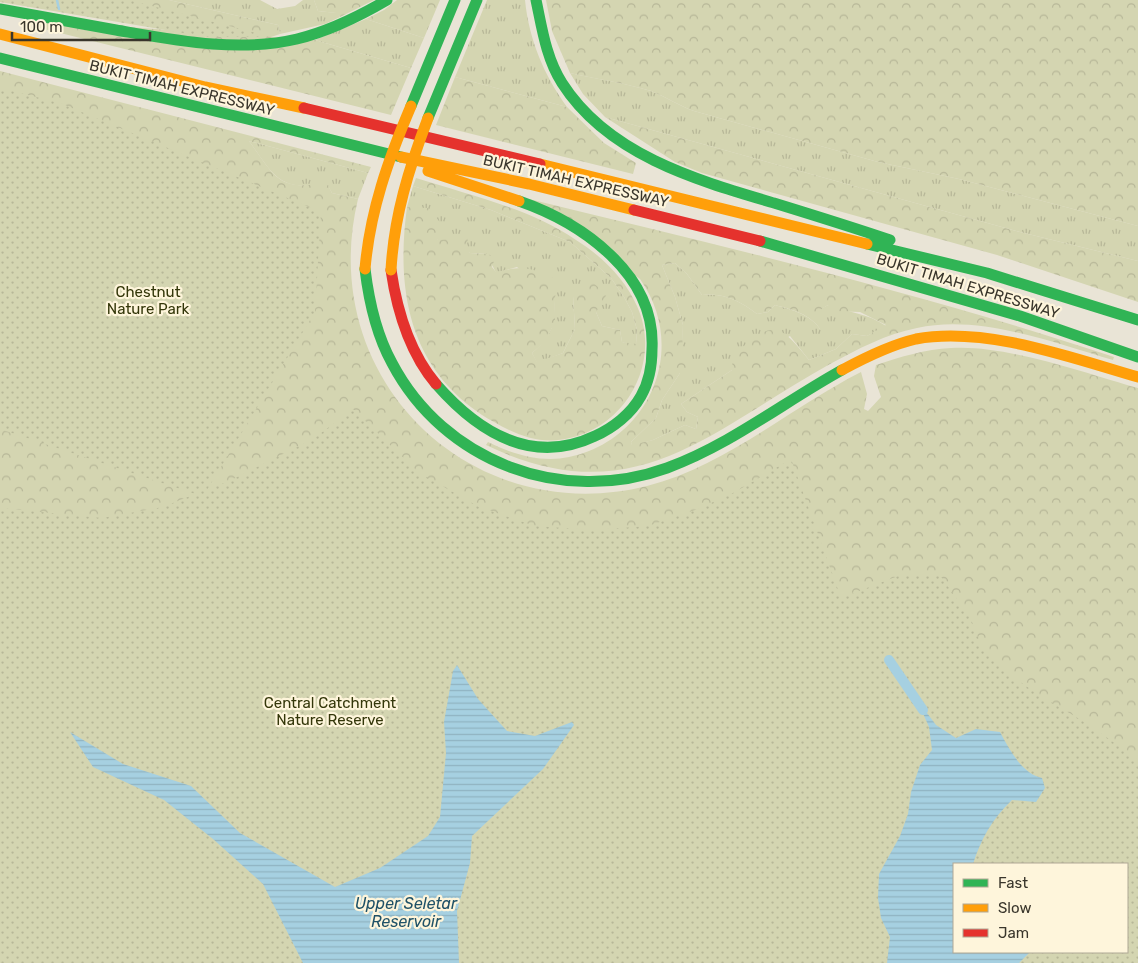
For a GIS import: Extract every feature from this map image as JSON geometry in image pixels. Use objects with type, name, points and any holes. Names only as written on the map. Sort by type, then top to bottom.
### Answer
[{"type":"highway","points":[[0,9],[198,43],[254,46],[316,35],[370,11],[387,0]]},
{"type":"highway","points":[[455,0],[382,175],[370,216],[365,269],[371,315],[384,350],[404,387],[438,425],[465,447],[494,462],[521,472],[564,481],[587,483],[624,480],[661,472],[709,450],[810,387],[869,354],[919,338],[967,336],[1054,353],[1138,377]]},
{"type":"highway","points":[[386,154],[447,178],[531,206],[575,227],[603,249],[628,276],[646,306],[654,346],[646,382],[634,406],[594,437],[565,448],[532,447],[502,437],[473,420],[451,401],[431,378],[404,330],[391,270],[392,240],[398,201],[413,156],[477,0]]},
{"type":"highway","points":[[536,0],[543,45],[566,90],[590,118],[607,133],[651,161],[702,181],[845,225],[987,273]]},
{"type":"highway","name":"BUKIT TIMAH EXPRESSWAY","points":[[0,34],[41,43],[204,87],[375,123],[987,273],[1138,320]]},
{"type":"highway","name":"BUKIT TIMAH EXPRESSWAY","points":[[0,58],[386,154],[529,184],[730,233],[1020,316],[1138,358]]},
{"type":"green space","points":[[0,0],[169,0],[278,25],[280,34],[271,37]]},
{"type":"green space","points":[[0,0],[129,0],[271,37],[207,37],[0,2]]},
{"type":"green space","points":[[169,0],[260,0],[277,9],[295,6],[303,0],[314,0],[318,11],[337,13],[340,17],[325,24],[280,34],[278,25]]},
{"type":"green space","points":[[314,0],[374,0],[340,17],[336,13],[318,11]]},
{"type":"green space","points":[[397,0],[440,0],[424,38],[366,19],[384,10]]},
{"type":"green space","points":[[487,0],[525,0],[530,29],[539,56],[551,82],[567,107],[455,77]]},
{"type":"green space","points":[[546,0],[1138,0],[1138,226],[959,179],[878,162],[694,111],[651,91],[570,73],[552,31]]},
{"type":"green space","points":[[366,19],[424,38],[411,68],[315,40]]},
{"type":"green space","points":[[41,21],[315,40],[411,68],[391,115],[40,28]]},
{"type":"green space","name":"Central Catchment Nature Reserve","points":[[0,71],[371,167],[368,173],[249,141],[273,173],[280,179],[298,185],[327,183],[332,193],[358,199],[351,264],[360,325],[384,380],[420,426],[466,461],[521,485],[582,494],[647,486],[676,477],[730,451],[861,372],[867,394],[864,409],[868,411],[881,397],[874,376],[876,365],[932,350],[972,348],[995,350],[1044,361],[1138,388],[1138,886],[1128,863],[976,855],[0,963]]},
{"type":"green space","points":[[570,73],[651,91],[694,111],[878,162],[959,179],[1138,226],[1138,261],[1020,232],[605,117],[583,94]]},
{"type":"green space","points":[[455,77],[567,107],[604,143],[636,163],[633,174],[436,125]]},
{"type":"green space","name":"Central Catchment Nature Reserve","points":[[0,88],[60,103],[321,212],[315,312],[207,490],[313,439],[353,409],[418,472],[479,507],[535,526],[593,530],[648,526],[698,509],[735,492],[791,459],[841,598],[898,576],[939,574],[970,617],[982,647],[1003,670],[1036,693],[1091,726],[1138,760],[1138,963],[0,963],[0,508],[102,518],[163,507],[195,494],[0,429]]},
{"type":"green space","points":[[605,117],[1020,232],[1138,261],[1138,302],[997,255],[702,173],[675,162]]},
{"type":"green space","points":[[249,141],[368,173],[358,199],[332,193],[327,184],[298,185],[279,179],[265,164]]},
{"type":"green space","points":[[416,178],[498,203],[539,219],[586,246],[619,277],[637,306],[644,327],[645,348],[642,369],[634,388],[623,405],[608,420],[590,431],[570,438],[540,440],[530,438],[494,422],[466,403],[444,381],[427,357],[415,330],[407,301],[404,271],[404,240],[407,207],[428,208],[444,227],[437,237],[438,240],[468,238],[466,250],[470,253],[487,254],[495,258],[492,267],[496,272],[522,268],[529,269],[560,282],[554,300],[555,321],[546,341],[532,353],[537,362],[563,353],[575,329],[573,296],[587,278],[607,294],[596,312],[602,326],[620,330],[622,342],[636,344],[637,330],[632,312],[611,278],[570,242],[491,210],[413,186]]},
{"type":"green space","points":[[413,186],[491,210],[570,242],[611,278],[624,297],[632,312],[637,330],[636,345],[622,342],[620,330],[602,326],[596,312],[573,296],[575,329],[563,353],[537,363],[532,353],[544,341],[551,330],[554,317],[554,300],[517,267],[496,273],[487,254],[470,253],[438,240],[407,207]]},
{"type":"green space","points":[[529,199],[823,272],[969,312],[1114,357],[1113,360],[1042,339],[991,327],[941,325],[917,328],[883,338],[841,358],[707,438],[668,456],[628,468],[585,472],[538,465],[486,445],[488,442],[527,456],[558,459],[597,447],[621,432],[640,411],[653,387],[660,361],[661,334],[654,306],[640,279]],"holes":[[[675,263],[687,274],[702,295],[709,294],[731,298],[757,314],[768,312],[775,305],[806,316],[820,329],[826,326],[820,310],[828,305],[832,311],[860,312],[886,325],[867,336],[852,334],[836,349],[809,360],[789,337],[773,330],[765,331],[733,355],[732,370],[681,404],[687,412],[698,417],[696,429],[685,425],[653,440],[632,445],[631,442],[656,418],[662,400],[680,373],[692,373],[695,365],[690,359],[682,355],[683,325],[675,297],[662,265]]]},
{"type":"green space","points":[[675,263],[687,274],[702,295],[709,294],[731,298],[757,314],[768,312],[775,305],[806,316],[820,329],[819,310],[828,305],[865,316],[886,326],[867,336],[852,334],[836,349],[809,360],[790,336],[732,370],[681,404],[687,412],[698,417],[696,429],[685,425],[653,440],[632,446],[631,442],[656,418],[662,400],[680,373],[683,325],[675,297],[662,265]]},
{"type":"water","name":"Upper Seletar Reservoir","points":[[457,665],[478,699],[507,731],[535,736],[572,722],[574,725],[543,769],[472,836],[470,863],[457,911],[459,963],[303,963],[263,884],[213,839],[164,800],[93,767],[70,732],[123,764],[191,786],[240,833],[335,887],[380,868],[428,836],[440,817],[446,753],[444,722],[453,671]]},
{"type":"water","points":[[924,709],[936,725],[956,738],[976,729],[1000,732],[1022,766],[1028,772],[1042,778],[1045,788],[1036,802],[1012,800],[999,814],[984,838],[973,863],[953,863],[953,953],[1029,953],[1019,963],[887,963],[890,937],[881,918],[878,898],[879,874],[900,836],[908,814],[911,792],[920,765],[932,750],[929,727],[922,711]]},
{"type":"waterway","points":[[57,0],[59,9]]},
{"type":"waterway","points":[[889,660],[923,710]]},
{"type":"traffic: fast","points":[[0,9],[183,41],[206,44],[252,45],[297,39],[321,32],[354,18],[387,0]]},
{"type":"traffic: fast","points":[[411,106],[455,0]]},
{"type":"traffic: fast","points":[[428,118],[477,0]]},
{"type":"traffic: fast","points":[[536,0],[548,53],[562,83],[581,108],[604,129],[629,147],[685,174],[714,185],[890,240]]},
{"type":"traffic: fast","points":[[0,58],[401,157]]},
{"type":"traffic: fast","points":[[436,384],[470,417],[488,429],[508,439],[528,445],[549,447],[572,444],[608,429],[632,409],[644,391],[650,373],[652,349],[650,322],[642,297],[628,275],[611,255],[590,238],[567,223],[519,201]]},
{"type":"traffic: fast","points":[[760,241],[1020,316],[1138,357]]},
{"type":"traffic: fast","points":[[867,244],[987,273],[1138,320]]},
{"type":"traffic: fast","points":[[365,269],[377,329],[386,352],[414,397],[442,427],[474,450],[510,467],[548,478],[587,482],[627,478],[667,468],[735,435],[842,370]]},
{"type":"traffic: slow","points":[[0,34],[205,87],[304,108]]},
{"type":"traffic: slow","points":[[365,269],[371,227],[381,186],[411,106]]},
{"type":"traffic: slow","points":[[391,270],[399,211],[428,118]]},
{"type":"traffic: slow","points":[[401,157],[529,184],[634,210]]},
{"type":"traffic: slow","points":[[540,164],[867,244]]},
{"type":"traffic: slow","points":[[428,171],[519,201]]},
{"type":"traffic: slow","points":[[842,370],[897,345],[916,339],[943,336],[1000,340],[1057,353],[1138,377]]},
{"type":"traffic: jam","points":[[304,108],[540,164]]},
{"type":"traffic: jam","points":[[634,210],[760,241]]},
{"type":"traffic: jam","points":[[391,270],[397,301],[411,345],[436,384]]},
{"type":"park label","name":"Chestnut Nature Park","points":[[148,300]]}]
